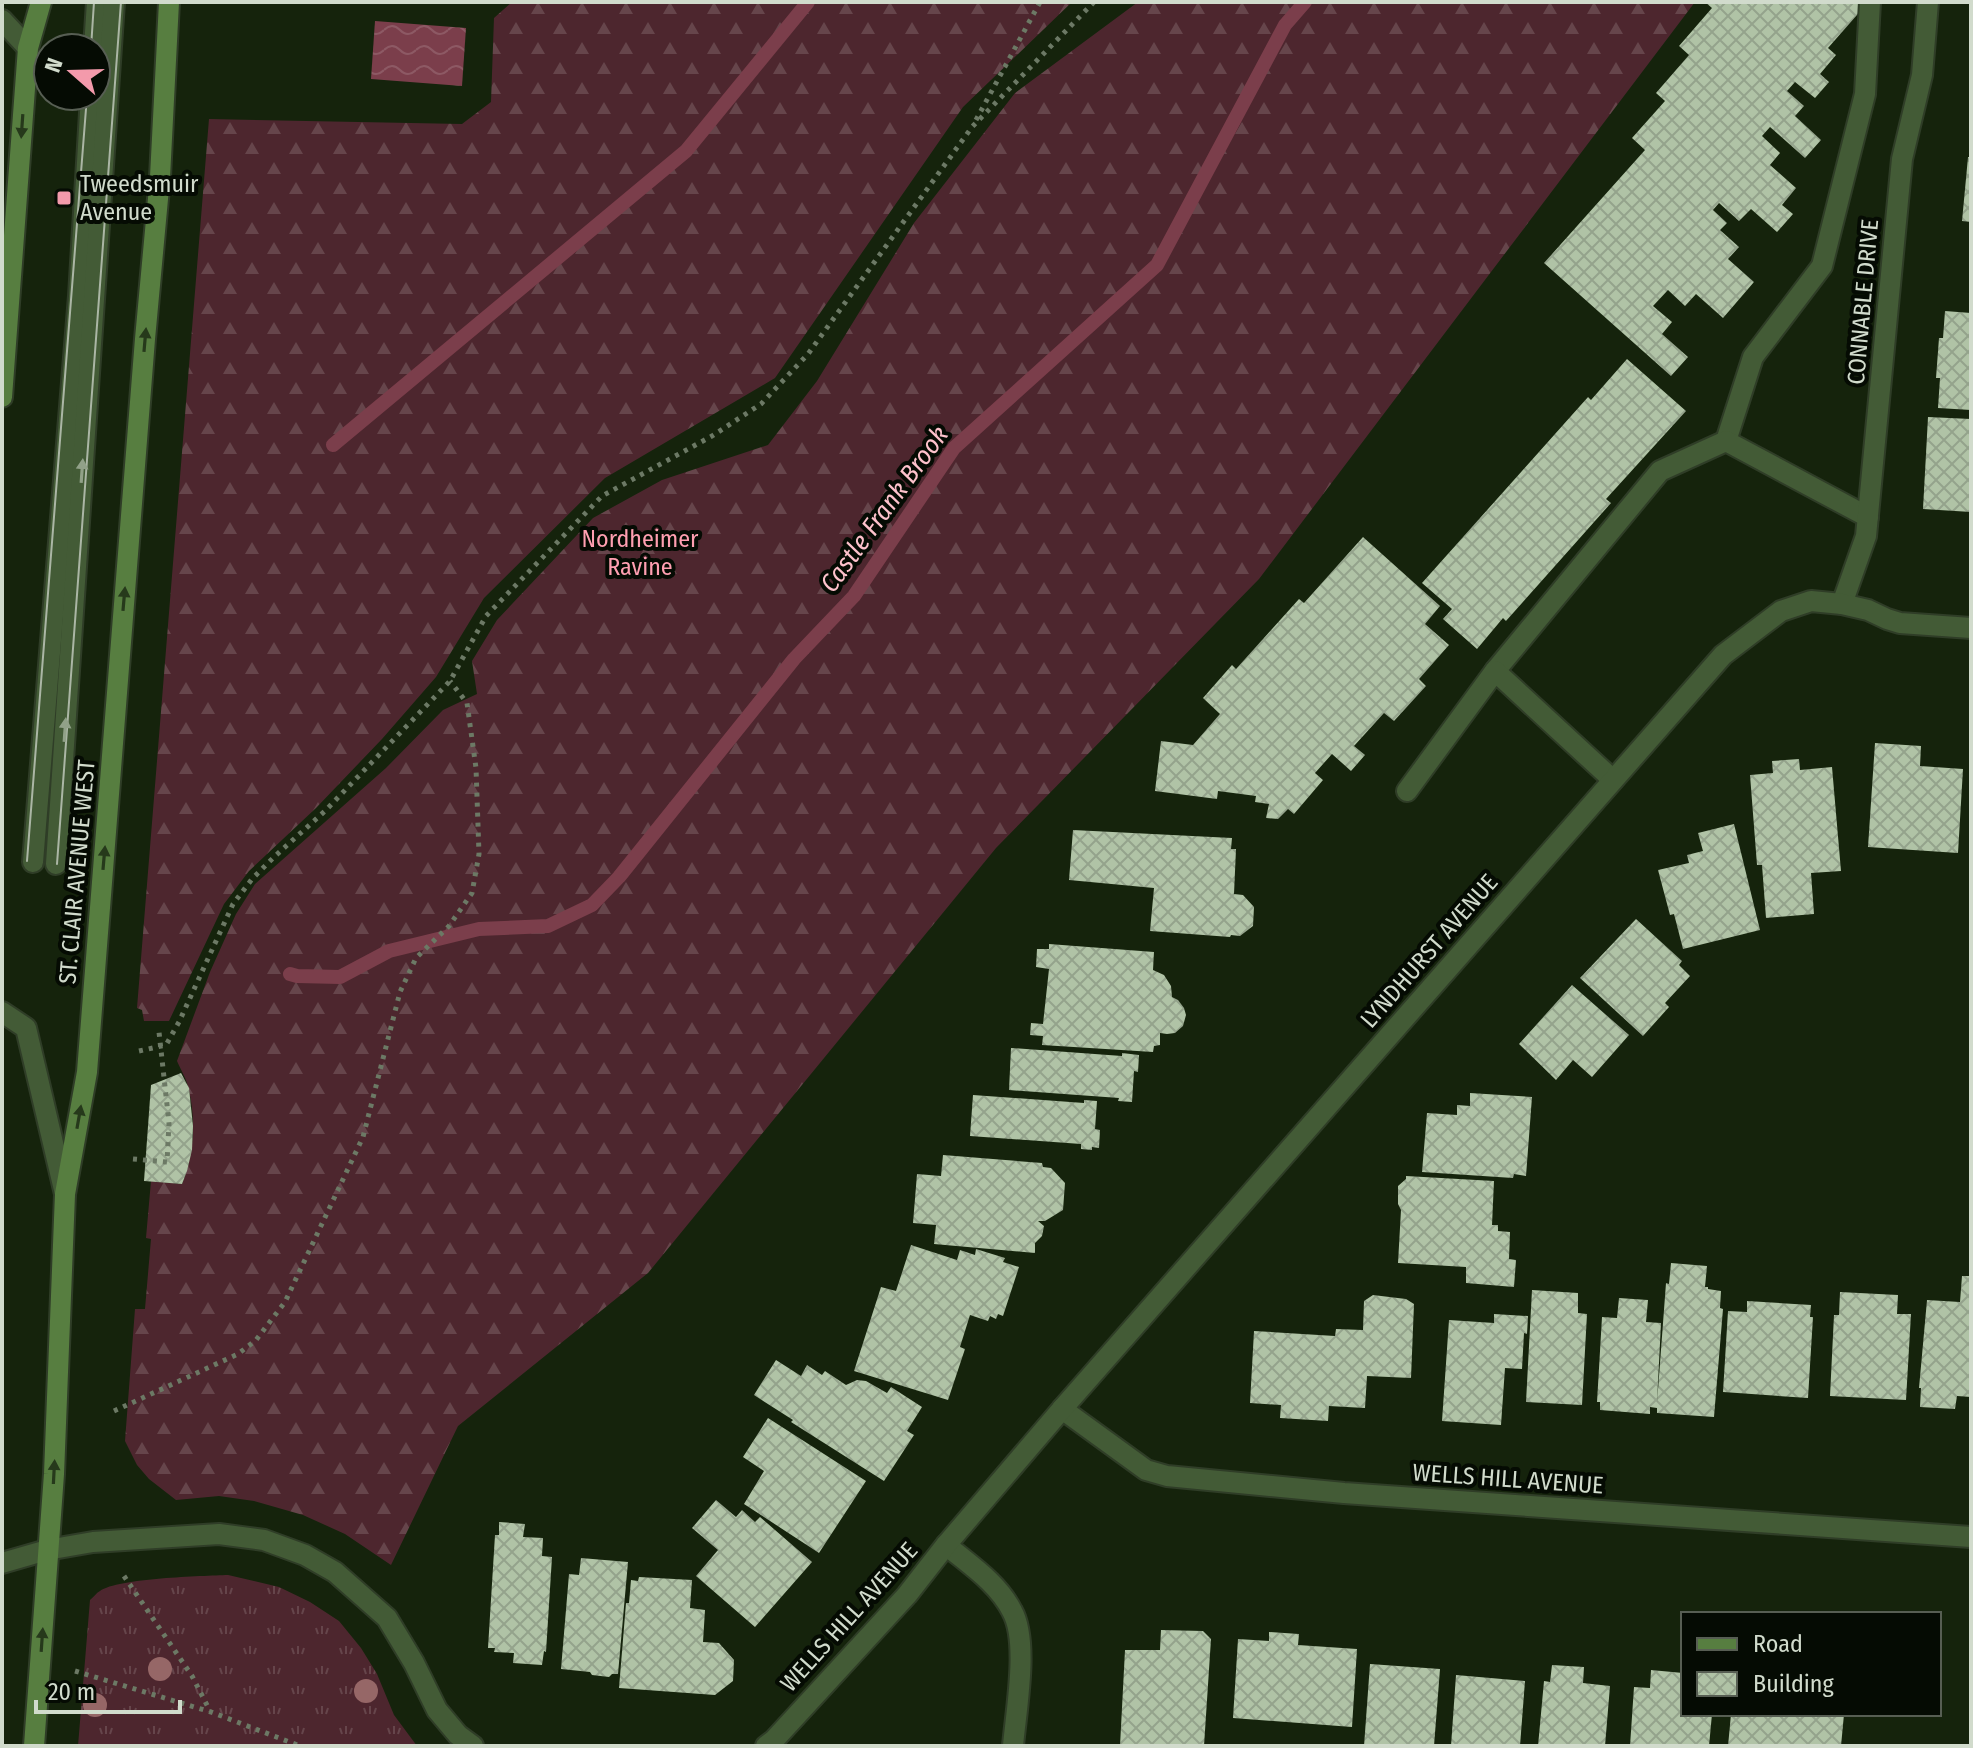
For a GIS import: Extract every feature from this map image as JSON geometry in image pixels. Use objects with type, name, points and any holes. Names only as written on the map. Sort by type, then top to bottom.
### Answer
[{"type":"main road","points":[[2,397],[28,48],[41,2]]},
{"type":"main road","name":"ST. CLAIR AVENUE WEST","points":[[34,1746],[54,1474],[65,1194],[87,1072],[160,177],[169,2]]},
{"type":"street","points":[[95,32],[97,2]]},
{"type":"street","points":[[56,864],[114,2]]},
{"type":"street","points":[[1407,791],[1495,671],[1660,471],[1726,441],[1753,357],[1822,266],[1865,94],[1870,2]]},
{"type":"street","name":"CONNABLE DRIVE","points":[[1842,604],[1866,536],[1902,159],[1922,75],[1928,2]]},
{"type":"street","points":[[2,20],[28,48]]},
{"type":"street","points":[[33,862],[79,296],[90,112]]},
{"type":"street","points":[[1726,441],[1868,517]]},
{"type":"street","name":"LYNDHURST AVENUE","points":[[999,1484],[1723,655],[1781,611],[1811,601],[1868,610],[1900,623],[1971,628]]},
{"type":"street","points":[[1495,671],[1613,780]]},
{"type":"street","points":[[2,1012],[26,1028],[65,1194]]},
{"type":"street","name":"WELLS HILL AVENUE","points":[[1062,1409],[1146,1470],[1167,1476],[1344,1493],[1971,1537]]},
{"type":"street","name":"WELLS HILL AVENUE","points":[[766,1746],[907,1595],[999,1484]]},
{"type":"street","points":[[2,1563],[47,1550],[93,1542],[219,1534],[264,1540],[305,1555],[335,1572],[387,1618],[437,1710],[458,1735],[473,1746]]},
{"type":"street","points":[[946,1545],[993,1584],[1014,1612],[1021,1645],[1013,1746]]},
{"type":"path","points":[[139,1051],[166,1045],[233,904],[252,879],[325,811],[450,681],[486,616],[602,496],[712,436],[761,404],[808,354],[972,127],[1040,2]]},
{"type":"path","points":[[972,127],[1094,2]]},
{"type":"path","points":[[114,1411],[238,1354],[256,1340],[285,1302],[363,1137],[400,992],[416,958],[449,926],[472,893],[479,854],[476,768],[467,703],[450,681]]},
{"type":"path","points":[[133,1159],[167,1162],[169,1123],[159,1032]]},
{"type":"path","points":[[124,1576],[192,1676],[211,1712]]},
{"type":"path","points":[[75,1671],[211,1712],[300,1746]]},
{"type":"green space","points":[[512,2],[1072,2],[963,107],[775,378],[605,478],[484,598],[436,677],[316,808],[249,871],[224,904],[169,1021],[144,1021],[142,1010],[137,1008],[209,119],[462,124],[491,102],[494,18]]},
{"type":"green space","name":"Nordheimer Ravine","points":[[1138,2],[1695,2],[1259,579],[996,848],[648,1273],[458,1426],[391,1565],[345,1534],[303,1515],[254,1501],[219,1496],[176,1500],[149,1479],[137,1465],[125,1441],[135,1309],[145,1309],[151,1239],[146,1238],[151,1181],[182,1184],[186,1173],[193,1138],[193,1114],[188,1086],[177,1061],[210,972],[236,914],[255,884],[386,768],[443,710],[477,694],[472,661],[497,620],[593,518],[662,480],[768,445],[817,381],[914,223],[1015,93]]},
{"type":"green space","points":[[228,1575],[279,1587],[339,1621],[361,1648],[377,1674],[394,1715],[417,1746],[78,1746],[90,1600],[100,1591],[124,1583]]},
{"type":"water","points":[[375,21],[466,28],[462,86],[371,79]]},
{"type":"building","points":[[1705,2],[1857,2],[1864,7],[1828,48],[1836,55],[1820,74],[1829,82],[1815,98],[1795,82],[1787,91],[1804,106],[1795,116],[1821,140],[1805,158],[1770,127],[1762,136],[1780,153],[1770,165],[1796,188],[1782,205],[1793,214],[1777,232],[1751,209],[1739,221],[1719,203],[1713,210],[1727,223],[1720,230],[1739,247],[1728,259],[1754,282],[1723,318],[1696,294],[1685,306],[1668,290],[1653,306],[1672,322],[1662,334],[1688,357],[1671,376],[1544,263],[1645,150],[1632,138],[1665,101],[1656,93],[1689,55],[1679,46],[1712,8]]},
{"type":"building","points":[[1968,157],[1971,157],[1971,222],[1962,221]]},
{"type":"building","points":[[1945,311],[1971,313],[1971,410],[1938,408],[1940,378],[1936,378]]},
{"type":"building","points":[[1627,359],[1686,411],[1606,499],[1611,503],[1506,621],[1503,618],[1477,649],[1443,619],[1452,609],[1422,583],[1588,397],[1591,400]]},
{"type":"building","points":[[1928,417],[1971,419],[1971,512],[1923,509]]},
{"type":"building","points":[[1363,537],[1440,606],[1425,624],[1449,645],[1419,679],[1426,686],[1394,721],[1384,713],[1354,746],[1365,755],[1351,771],[1332,754],[1315,773],[1323,780],[1294,814],[1288,809],[1278,819],[1266,818],[1269,804],[1255,802],[1256,796],[1218,791],[1217,799],[1155,791],[1161,741],[1193,745],[1220,714],[1203,698],[1232,665],[1236,669],[1299,599],[1304,603]]},
{"type":"building","points":[[1875,743],[1921,746],[1920,766],[1963,769],[1958,853],[1868,847]]},
{"type":"building","points":[[1799,759],[1800,770],[1832,767],[1841,871],[1811,873],[1814,914],[1766,918],[1762,865],[1757,865],[1750,775],[1773,773],[1772,761]]},
{"type":"building","points":[[1734,824],[1760,930],[1683,949],[1658,870],[1689,863],[1687,855],[1703,851],[1698,833]]},
{"type":"building","points":[[1073,830],[1232,838],[1231,849],[1236,849],[1234,894],[1243,895],[1254,907],[1253,926],[1240,936],[1230,937],[1150,931],[1154,888],[1069,880]]},
{"type":"building","points":[[1636,919],[1682,961],[1679,965],[1690,976],[1665,1003],[1669,1007],[1643,1036],[1580,978]]},
{"type":"building","points":[[1049,944],[1154,952],[1153,970],[1164,975],[1171,986],[1172,997],[1184,1008],[1183,1026],[1175,1033],[1160,1033],[1160,1045],[1154,1046],[1153,1052],[1042,1045],[1043,1036],[1030,1035],[1031,1023],[1043,1024],[1049,969],[1036,967],[1037,949],[1049,949]]},
{"type":"building","points":[[1572,985],[1629,1035],[1592,1077],[1573,1060],[1556,1080],[1519,1044]]},
{"type":"building","points":[[1011,1048],[1139,1055],[1138,1072],[1134,1071],[1132,1102],[1118,1101],[1119,1098],[1009,1090]]},
{"type":"building","points":[[181,1073],[189,1088],[193,1126],[187,1171],[182,1184],[144,1181],[151,1085]]},
{"type":"building","points":[[1470,1093],[1532,1097],[1526,1176],[1514,1174],[1513,1178],[1422,1172],[1427,1113],[1457,1115],[1457,1105],[1470,1106]]},
{"type":"building","points":[[973,1095],[1084,1103],[1084,1100],[1097,1101],[1095,1129],[1100,1130],[1099,1148],[1081,1149],[1081,1144],[970,1136]]},
{"type":"building","points":[[943,1155],[1042,1163],[1043,1167],[1051,1168],[1065,1183],[1063,1210],[1045,1221],[1038,1221],[1044,1226],[1042,1236],[1035,1243],[1035,1253],[934,1244],[936,1225],[913,1223],[917,1174],[941,1176]]},
{"type":"building","points":[[1406,1176],[1494,1181],[1492,1225],[1498,1225],[1498,1231],[1510,1232],[1509,1259],[1516,1260],[1514,1287],[1466,1283],[1466,1267],[1398,1263],[1401,1210],[1398,1186]]},
{"type":"building","points":[[911,1245],[957,1260],[960,1250],[975,1255],[976,1249],[1005,1258],[1003,1262],[1019,1267],[1003,1316],[998,1314],[996,1319],[990,1316],[988,1321],[970,1315],[960,1347],[965,1349],[948,1400],[854,1371],[881,1287],[896,1291]]},
{"type":"building","points":[[1671,1263],[1707,1266],[1705,1287],[1721,1291],[1720,1308],[1723,1309],[1714,1417],[1657,1413],[1657,1408],[1650,1407],[1650,1414],[1600,1410],[1600,1402],[1597,1402],[1602,1317],[1617,1318],[1619,1298],[1648,1300],[1646,1322],[1661,1323],[1657,1403],[1666,1283],[1669,1284]]},
{"type":"building","points":[[1962,1276],[1971,1276],[1971,1397],[1957,1396],[1955,1409],[1920,1407],[1927,1300],[1960,1302]]},
{"type":"building","points":[[1532,1290],[1578,1293],[1578,1313],[1587,1314],[1582,1405],[1526,1402]]},
{"type":"building","points":[[1840,1292],[1898,1295],[1897,1314],[1911,1314],[1906,1400],[1830,1396],[1834,1315],[1839,1315]]},
{"type":"building","points":[[1373,1295],[1406,1299],[1414,1304],[1411,1378],[1367,1376],[1365,1408],[1329,1406],[1328,1421],[1280,1418],[1281,1405],[1250,1403],[1254,1331],[1335,1336],[1336,1329],[1363,1330],[1364,1301]]},
{"type":"building","points":[[1747,1301],[1811,1305],[1808,1398],[1723,1392],[1728,1311],[1747,1312]]},
{"type":"building","points":[[1494,1314],[1528,1316],[1522,1369],[1505,1368],[1501,1425],[1442,1421],[1449,1320],[1494,1323]]},
{"type":"building","points":[[776,1360],[801,1376],[807,1365],[822,1375],[825,1371],[846,1385],[857,1380],[866,1381],[887,1393],[891,1387],[922,1407],[907,1431],[914,1435],[884,1481],[754,1395]]},
{"type":"building","points":[[768,1418],[866,1481],[819,1553],[744,1504],[764,1471],[743,1457]]},
{"type":"building","points":[[716,1500],[736,1517],[742,1510],[755,1522],[760,1517],[812,1562],[755,1627],[696,1576],[718,1550],[692,1528]]},
{"type":"building","points":[[499,1522],[525,1524],[523,1537],[543,1538],[542,1556],[552,1557],[546,1652],[542,1665],[513,1663],[514,1653],[494,1652],[495,1648],[488,1648],[495,1535],[499,1535]]},
{"type":"building","points":[[581,1558],[628,1562],[618,1674],[609,1677],[561,1669],[569,1574],[579,1575]]},
{"type":"building","points":[[639,1577],[692,1580],[690,1608],[705,1610],[703,1642],[719,1643],[734,1660],[733,1681],[715,1695],[619,1688],[626,1603],[629,1603],[631,1580],[638,1581]]},
{"type":"building","points":[[1161,1630],[1203,1631],[1211,1639],[1204,1746],[1120,1746],[1125,1650],[1160,1650]]},
{"type":"building","points":[[1269,1632],[1299,1634],[1298,1645],[1357,1649],[1352,1727],[1233,1718],[1238,1639],[1269,1641]]},
{"type":"building","points":[[1370,1664],[1440,1669],[1434,1746],[1364,1746]]},
{"type":"building","points":[[1552,1665],[1584,1667],[1583,1683],[1610,1686],[1605,1746],[1538,1746],[1544,1681],[1550,1682]]},
{"type":"building","points":[[1651,1670],[1681,1673],[1681,1716],[1712,1716],[1709,1746],[1630,1746],[1634,1687],[1650,1688]]},
{"type":"building","points":[[1456,1675],[1525,1681],[1520,1746],[1451,1746]]},
{"type":"building","points":[[1731,1716],[1844,1716],[1841,1746],[1728,1746]]},
{"type":"waterway","name":"Castle Frank Brook","points":[[333,445],[686,151],[808,2]]},
{"type":"waterway","name":"Castle Frank Brook","points":[[290,974],[340,977],[389,951],[479,929],[548,926],[592,905],[619,877],[794,659],[854,596],[954,448],[1157,265],[1285,25],[1305,2]]},
{"type":"tram line","points":[[92,32],[94,2]]},
{"type":"tram line","points":[[57,864],[121,2]]},
{"type":"tram line","points":[[27,861],[86,112]]},
{"type":"place","name":"Tweedsmuir Avenue","points":[[64,198]]}]
